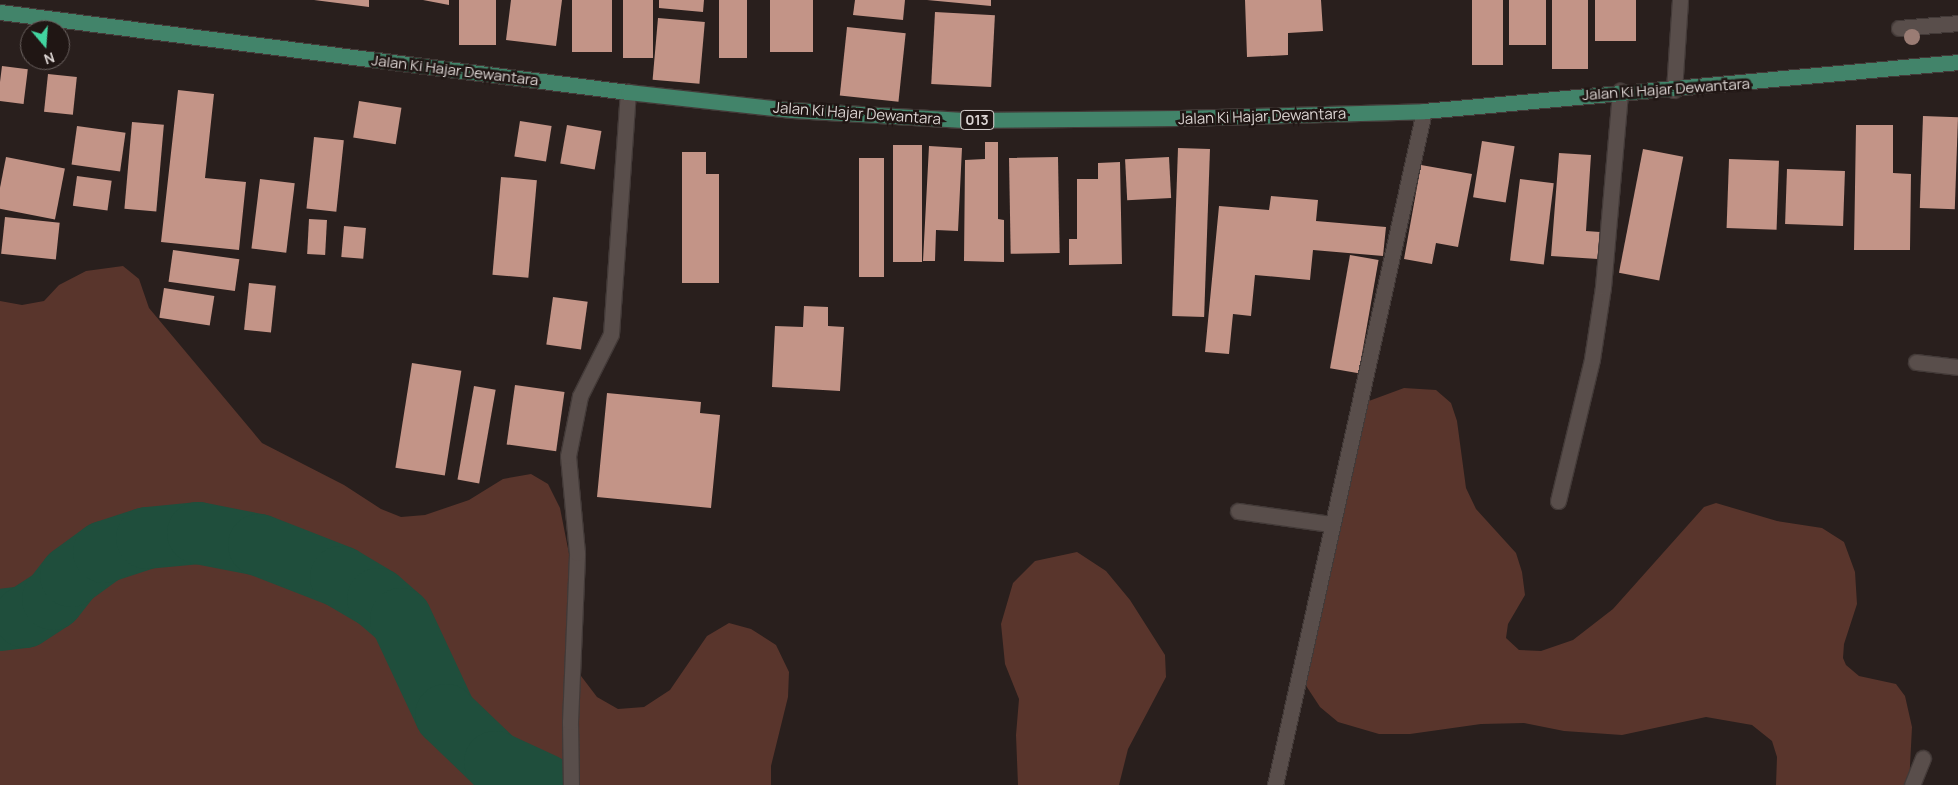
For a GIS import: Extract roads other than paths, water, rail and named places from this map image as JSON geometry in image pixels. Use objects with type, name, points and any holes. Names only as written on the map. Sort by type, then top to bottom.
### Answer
[{"type":"main road","name":"Jalan Ki Hajar Dewantara","points":[[0,12],[628,92],[792,110],[964,120],[1180,118],[1424,111],[1620,91],[1674,90],[1958,62]]},
{"type":"street","points":[[1674,90],[1680,0]]},
{"type":"street","points":[[1899,28],[1958,23]]},
{"type":"street","points":[[1558,501],[1592,359],[1603,287],[1620,91]]},
{"type":"street","points":[[571,782],[570,722],[577,553],[568,456],[580,396],[611,334],[628,92]]},
{"type":"street","points":[[1275,785],[1330,524],[1424,111]]},
{"type":"street","points":[[1916,362],[1958,367]]},
{"type":"street","points":[[1238,511],[1330,524]]},
{"type":"street","points":[[1912,785],[1923,758]]},
{"type":"waterway","points":[[0,620],[25,617],[53,599],[71,576],[104,552],[147,538],[198,533],[259,545],[341,577],[378,599],[401,619],[446,715],[495,762],[545,785]]}]
